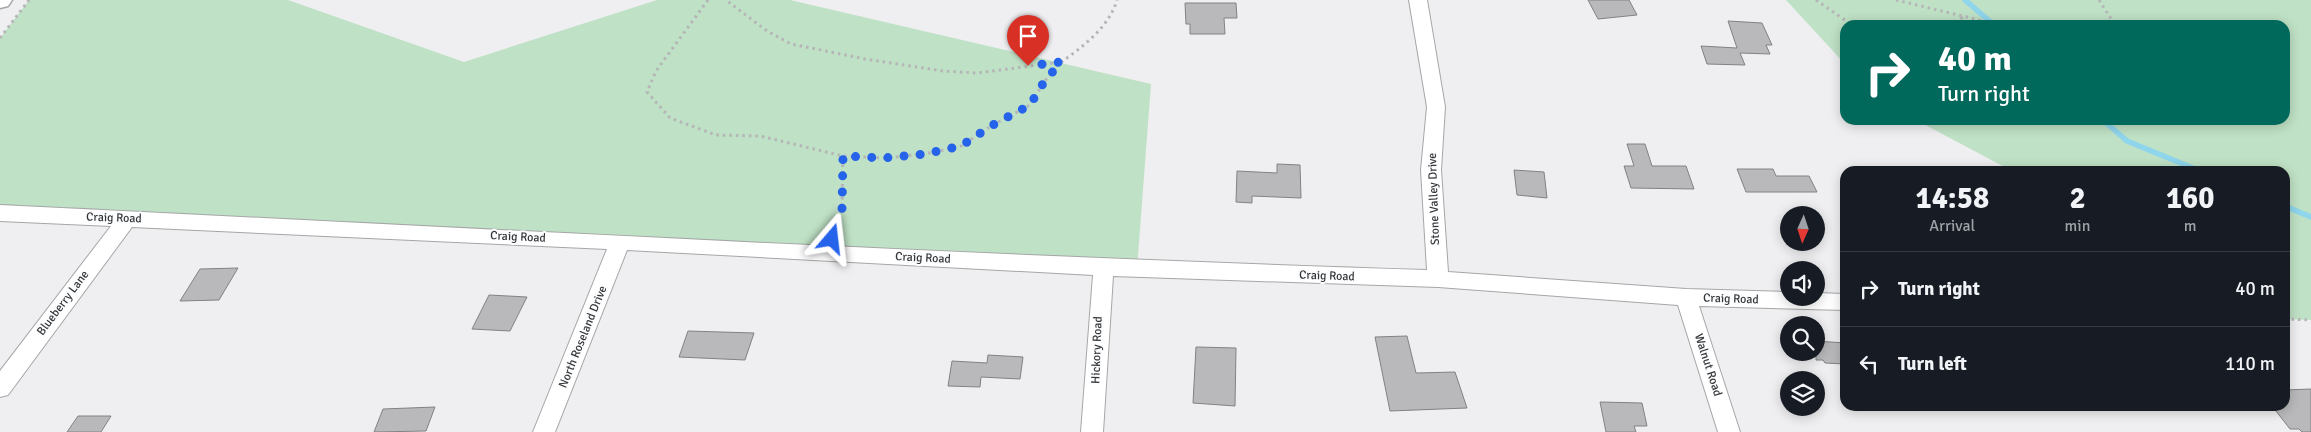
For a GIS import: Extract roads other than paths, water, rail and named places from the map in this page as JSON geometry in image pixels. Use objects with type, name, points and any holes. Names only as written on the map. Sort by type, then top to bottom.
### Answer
[{"type":"street","name":"Stone Valley Drive","points":[[1418,0],[1436,107],[1431,170],[1438,280]]},
{"type":"street","name":"Craig Road","points":[[0,213],[620,242],[1104,268],[1438,280],[1686,298],[1840,302]]},
{"type":"street","name":"Blueberry Lane","points":[[0,388],[127,219]]},
{"type":"street","name":"North Roseland Drive","points":[[544,432],[609,275],[620,242]]},
{"type":"street","name":"Hickory Road","points":[[1092,432],[1096,387],[1098,311],[1104,268]]},
{"type":"street","name":"Walnut Road","points":[[1686,298],[1729,432]]},
{"type":"waterway","points":[[1965,0],[1988,20]]},
{"type":"waterway","points":[[2109,125],[2127,141],[2188,166]]},
{"type":"waterway","points":[[2290,208],[2311,217]]}]
